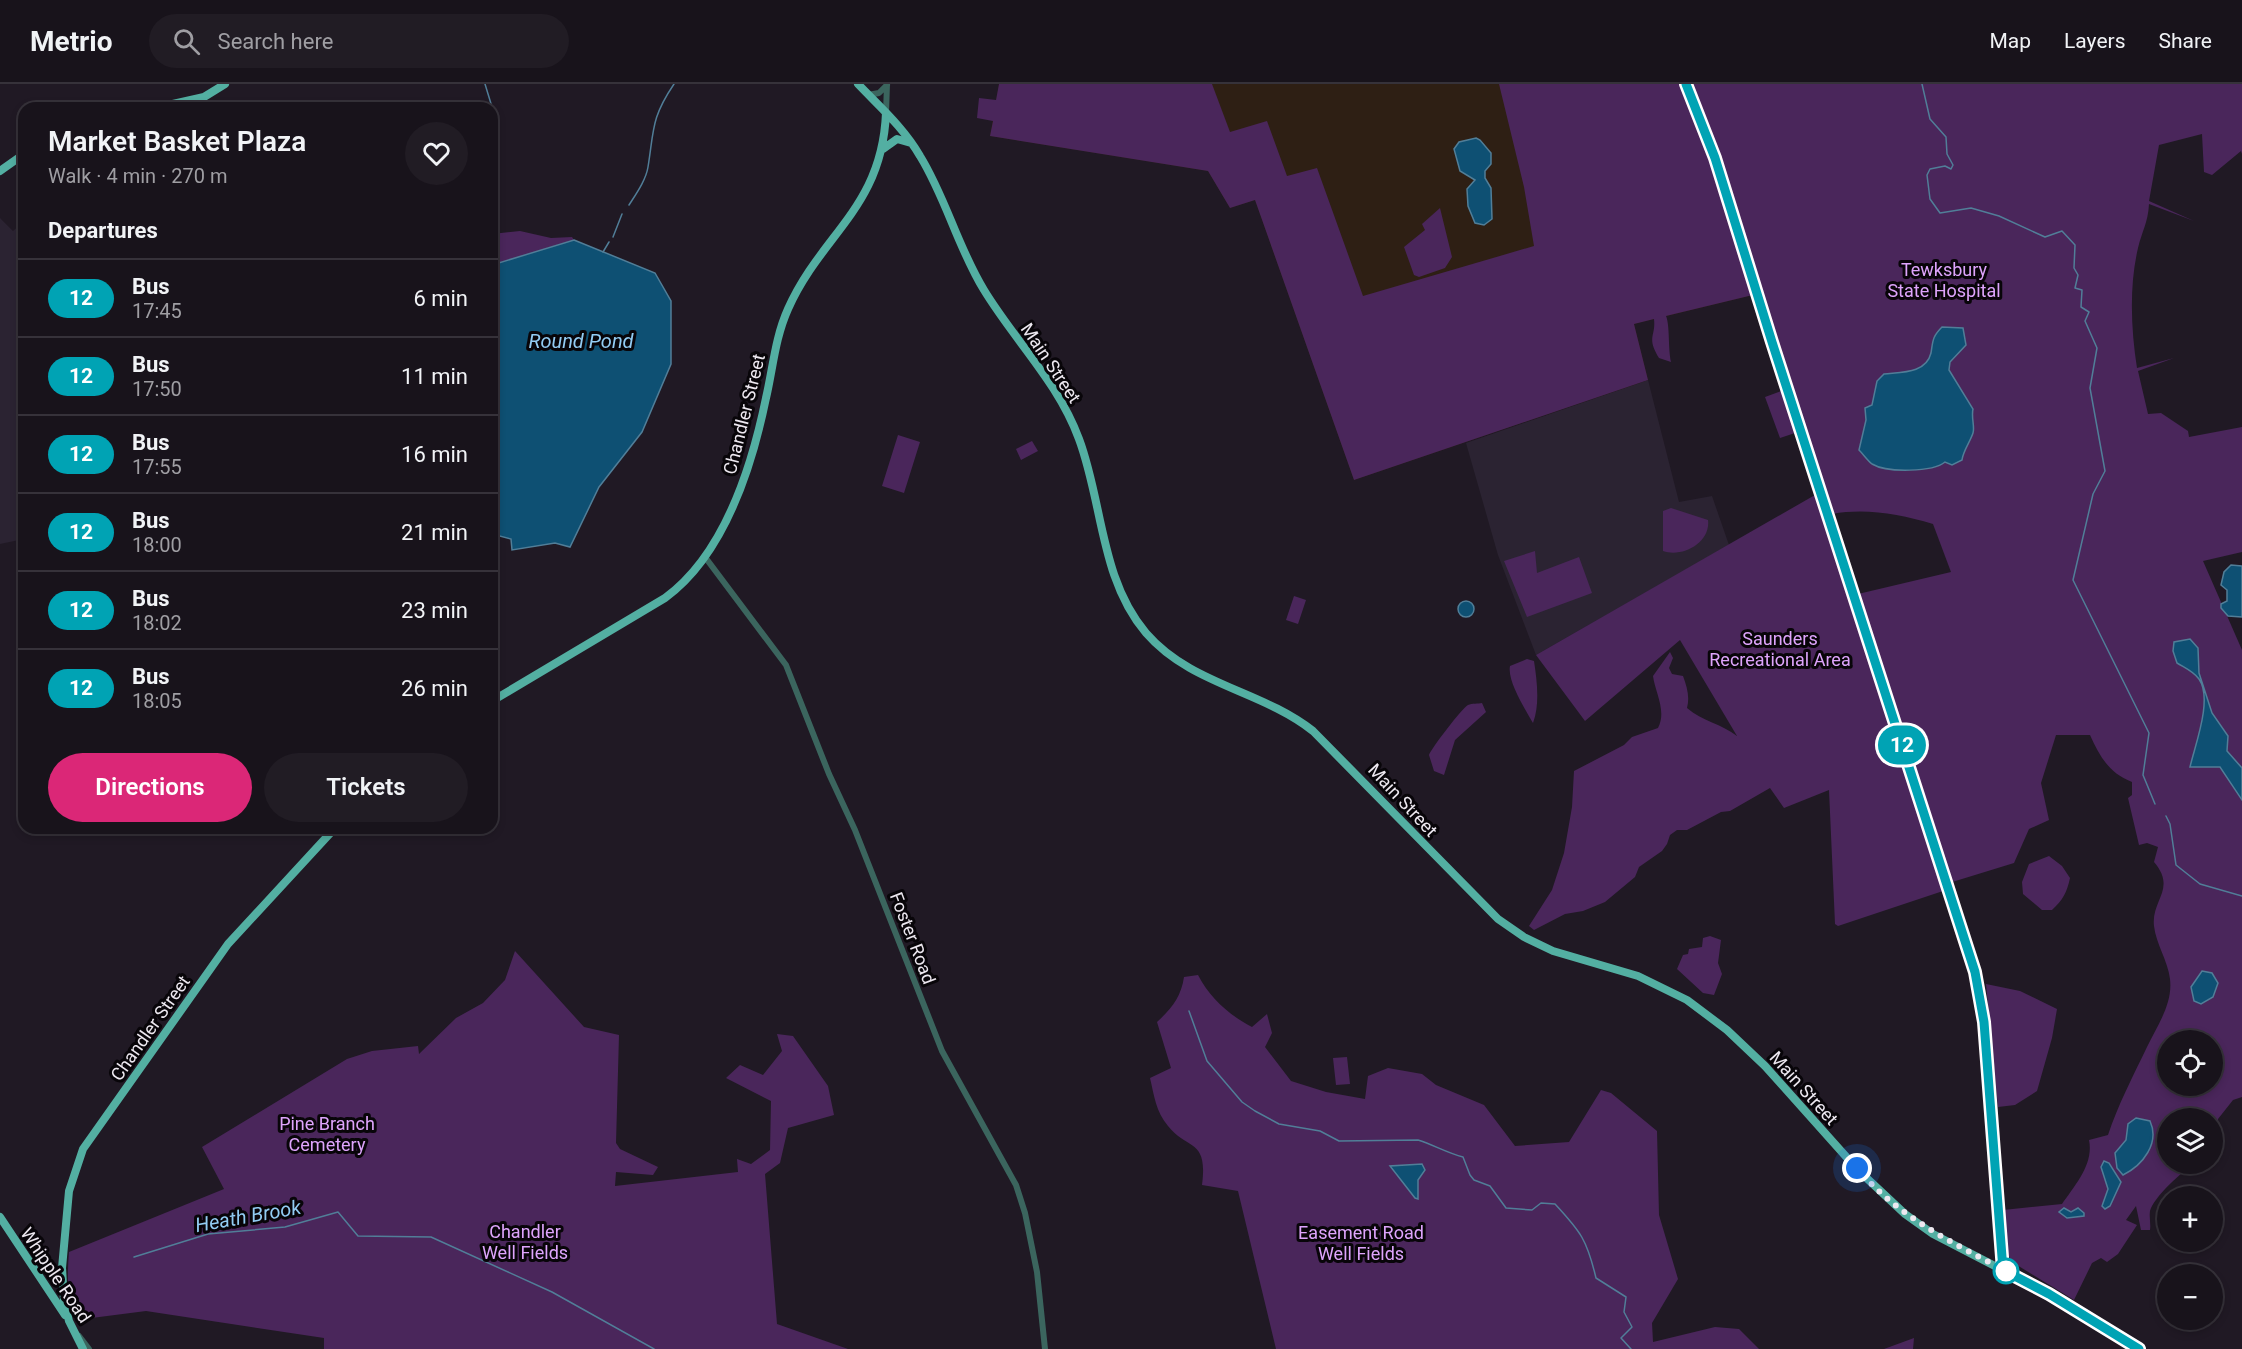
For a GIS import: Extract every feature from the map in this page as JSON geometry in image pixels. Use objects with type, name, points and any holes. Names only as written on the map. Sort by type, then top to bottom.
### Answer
[{"type":"main road","points":[[182,102],[204,97],[225,84]]},
{"type":"main road","name":"Main Street","points":[[858,84],[913,144],[982,287],[1065,406],[1085,459],[1118,585],[1134,617],[1153,641],[1191,670],[1281,711],[1317,734],[1480,903],[1515,932],[1552,951],[1645,978],[1668,989],[1727,1030],[1765,1066],[1889,1201],[1933,1234],[2049,1294],[2139,1349]]},
{"type":"main road","name":"Chandler Street","points":[[498,697],[665,598],[685,581],[705,557],[748,468],[767,396],[774,356],[788,310],[802,285],[866,193],[883,149],[886,113]]},
{"type":"main road","points":[[883,149],[897,139],[913,144]]},
{"type":"main road","points":[[0,171],[18,158]]},
{"type":"main road","name":"Chandler Street","points":[[83,1349],[69,1321],[63,1280],[69,1191],[77,1164],[92,1135],[228,944],[329,834]]},
{"type":"main road","name":"Whipple Road","points":[[0,1217],[69,1321]]},
{"type":"main road","points":[[47,1288],[58,1286],[63,1280]]},
{"type":"street","points":[[868,94],[879,93],[887,84]]},
{"type":"street","name":"Chandler Street","points":[[886,113],[887,84]]},
{"type":"street","points":[[1686,84],[1715,158],[1774,350],[1975,972],[1984,1022],[2003,1270]]},
{"type":"street","name":"Foster Road","points":[[705,557],[786,665],[829,774],[855,830],[942,1051],[1016,1185],[1025,1213],[1037,1272],[1045,1349]]},
{"type":"street","name":"Whipple Road","points":[[69,1321],[89,1349]]},
{"type":"shaded area","points":[[999,84],[1682,84],[1712,163],[1753,295],[1634,324],[1648,380],[1354,480],[1255,200],[1230,208],[1208,171],[990,136]]},
{"type":"shaded area","points":[[0,218],[13,231],[18,226],[18,540],[0,544]]},
{"type":"shaded area","points":[[1648,380],[1679,502],[1712,496],[1729,545],[1536,655],[1498,555],[1466,443]]},
{"type":"green space","points":[[999,84],[1212,84],[1230,132],[1267,121],[1287,176],[1317,168],[1363,296],[1534,246],[1524,187],[1499,84],[1682,84],[1726,203],[1753,295],[1666,316],[1671,362],[1659,358],[1653,346],[1654,319],[1634,324],[1648,380],[1354,480],[1255,200],[1230,208],[1208,171],[990,136],[993,121],[977,118],[979,98],[996,100]]},
{"type":"green space","name":"Tewksbury State Hospital","points":[[1692,84],[2242,84],[2242,154],[2241,151],[2212,175],[2204,172],[2202,134],[2159,145],[2149,201],[2194,221],[2149,204],[2135,263],[2132,308],[2137,368],[2174,358],[2138,371],[2148,414],[2161,413],[2188,431],[2189,437],[2242,427],[2242,552],[2203,561],[2242,650],[2242,1097],[2233,1100],[2223,1113],[2223,1108],[2157,1108],[2157,1174],[2182,1174],[2169,1186],[2157,1186],[2157,1199],[2150,1211],[2150,1230],[2141,1230],[2136,1206],[2126,1220],[2137,1225],[2118,1254],[2107,1262],[2101,1258],[2092,1263],[2074,1300],[2012,1262],[2007,1252],[2003,1210],[2062,1204],[2086,1166],[2090,1149],[2089,1140],[2108,1135],[2126,1091],[2167,1006],[2170,979],[2154,926],[2154,917],[2163,887],[2160,871],[2154,862],[2158,847],[2147,843],[2139,845],[2128,798],[2132,795],[2132,782],[2111,769],[2090,735],[2056,735],[2041,783],[2049,820],[2029,829],[2014,863],[1949,883],[1858,594],[1951,572],[1933,524],[1883,513],[1832,514],[1742,239],[1712,133]]},
{"type":"green space","points":[[1440,208],[1452,257],[1445,268],[1419,277],[1414,275],[1404,247],[1425,230],[1422,224]]},
{"type":"green space","points":[[520,231],[551,238],[572,237],[574,240],[547,248],[537,260],[498,264],[498,233]]},
{"type":"green space","points":[[1784,390],[1798,432],[1780,438],[1765,397]]},
{"type":"green space","points":[[898,435],[920,442],[904,493],[882,486]]},
{"type":"green space","points":[[1032,441],[1038,451],[1021,460],[1016,449]]},
{"type":"green space","name":"Saunders Recreational Area","points":[[1815,495],[1943,891],[1838,926],[1835,924],[1829,790],[1784,808],[1770,788],[1730,811],[1721,812],[1687,830],[1677,830],[1670,835],[1662,851],[1639,867],[1635,877],[1605,902],[1583,911],[1565,914],[1534,930],[1529,926],[1552,890],[1564,853],[1572,807],[1574,771],[1624,745],[1632,737],[1658,728],[1661,708],[1653,676],[1670,652],[1673,658],[1669,668],[1672,674],[1683,676],[1686,684],[1687,708],[1737,736],[1680,640],[1585,721],[1536,655]]},
{"type":"green space","points":[[1671,508],[1708,520],[1708,528],[1705,535],[1694,546],[1671,553],[1663,551],[1663,511]]},
{"type":"green space","points":[[1535,551],[1537,573],[1579,557],[1592,593],[1527,617],[1504,561]]},
{"type":"green space","points":[[1294,596],[1306,600],[1298,624],[1286,620]]},
{"type":"green space","points":[[1527,659],[1534,661],[1537,684],[1537,708],[1533,723],[1517,695],[1510,672],[1510,666]]},
{"type":"green space","points":[[1482,703],[1486,712],[1455,740],[1444,775],[1434,771],[1429,755],[1435,745],[1465,708],[1470,704]]},
{"type":"green space","points":[[2049,856],[2062,866],[2070,878],[2066,892],[2059,903],[2052,910],[2042,910],[2023,894],[2022,882],[2029,864]]},
{"type":"green space","points":[[1710,936],[1721,940],[1718,963],[1722,974],[1714,995],[1703,993],[1677,969],[1683,955],[1688,954],[1689,949],[1702,947],[1703,938]]},
{"type":"green space","name":"Chandler Well Fields","points":[[515,951],[584,1027],[619,1035],[616,1143],[620,1149],[658,1167],[653,1175],[616,1172],[615,1186],[738,1172],[737,1159],[751,1164],[770,1150],[771,1101],[726,1078],[740,1065],[763,1075],[782,1051],[777,1034],[793,1036],[828,1086],[834,1115],[788,1128],[780,1163],[765,1174],[777,1324],[848,1349],[324,1349],[324,1338],[146,1311],[76,1320],[68,1287],[69,1252],[224,1189],[202,1147],[347,1059],[372,1051],[418,1046],[419,1054],[456,1018],[483,1003],[505,980]]},
{"type":"green space","name":"Easement Road Well Fields","points":[[1198,975],[1214,998],[1228,1011],[1252,1027],[1267,1014],[1272,1033],[1265,1047],[1291,1081],[1326,1092],[1365,1099],[1368,1076],[1388,1068],[1422,1074],[1436,1085],[1484,1105],[1515,1146],[1569,1142],[1601,1090],[1611,1093],[1657,1131],[1659,1215],[1678,1279],[1652,1323],[1653,1342],[1715,1327],[1739,1329],[1759,1349],[1276,1349],[1238,1191],[1202,1185],[1202,1159],[1199,1152],[1175,1134],[1164,1121],[1156,1103],[1150,1078],[1171,1068],[1157,1022],[1175,1002],[1184,977]]},
{"type":"green space","points":[[1986,984],[2020,991],[2057,1009],[2052,1038],[2037,1091],[2015,1105],[1998,1107]]},
{"type":"green space","points":[[1347,1057],[1350,1084],[1336,1085],[1333,1058]]},
{"type":"green space","points":[[1914,1338],[1913,1349],[1884,1349]]},
{"type":"water","points":[[1476,138],[1491,153],[1491,164],[1485,171],[1485,178],[1491,188],[1492,219],[1484,225],[1475,223],[1468,206],[1467,189],[1475,180],[1460,171],[1454,149],[1459,142]]},
{"type":"water","name":"Round Pond","points":[[574,240],[655,273],[671,301],[671,364],[642,432],[599,487],[570,547],[555,543],[512,550],[511,539],[498,536],[498,263]]},
{"type":"water","points":[[1942,327],[1963,328],[1966,345],[1950,362],[1949,370],[1973,409],[1973,433],[1962,460],[1952,465],[1945,462],[1931,468],[1910,470],[1888,469],[1872,464],[1859,450],[1866,420],[1865,408],[1872,405],[1877,381],[1884,374],[1912,371],[1924,365],[1931,353],[1935,336]]},
{"type":"water","points":[[2231,565],[2242,566],[2242,617],[2228,616],[2221,608],[2221,604],[2227,601],[2227,590],[2221,585],[2224,572]]},
{"type":"water","points":[[1466,601],[1472,603],[1474,609],[1472,615],[1466,617],[1460,615],[1458,609],[1460,603]]},
{"type":"water","points":[[2190,639],[2198,648],[2199,673],[2212,713],[2228,736],[2227,751],[2242,768],[2242,800],[2220,767],[2190,767],[2204,710],[2203,688],[2194,674],[2177,663],[2173,651],[2174,642]]},
{"type":"water","points":[[2202,971],[2212,973],[2218,983],[2213,997],[2201,1004],[2194,1001],[2191,987]]},
{"type":"water","points":[[2136,1118],[2150,1121],[2153,1137],[2143,1159],[2123,1175],[2117,1168],[2115,1153],[2126,1140],[2128,1124]]},
{"type":"water","points":[[2104,1161],[2109,1163],[2121,1182],[2110,1206],[2105,1209],[2102,1206],[2108,1189],[2101,1167]]},
{"type":"water","points":[[1422,1164],[1425,1170],[1418,1180],[1418,1199],[1390,1166]]},
{"type":"water","points":[[2064,1208],[2071,1212],[2078,1208],[2084,1216],[2067,1218],[2059,1212]]},
{"type":"waterway","points":[[485,84],[490,102]]},
{"type":"waterway","points":[[629,205],[645,177],[657,115],[674,84]]},
{"type":"waterway","points":[[1922,84],[1930,119],[1946,137],[1947,154],[1953,165],[1951,169],[1945,166],[1930,169],[1927,175],[1930,199],[1940,213],[1971,208],[1999,216],[2045,237],[2062,231],[2075,245],[2074,268],[2078,275],[2075,288],[2082,290],[2081,307],[2089,312],[2085,321],[2097,348],[2090,388],[2105,471],[2093,494],[2073,580],[2149,733],[2143,775],[2155,804]]},
{"type":"waterway","points":[[613,237],[622,214]]},
{"type":"waterway","points":[[603,252],[609,242]]},
{"type":"waterway","points":[[2166,816],[2170,824],[2176,865],[2200,884],[2242,896]]},
{"type":"waterway","points":[[1189,1011],[1207,1061],[1242,1102],[1279,1124],[1320,1131],[1339,1141],[1418,1140],[1463,1157],[1474,1180],[1490,1186],[1506,1208],[1532,1210],[1541,1203],[1555,1204],[1582,1237],[1596,1278],[1626,1297],[1624,1312],[1632,1327],[1621,1338],[1631,1349]]},
{"type":"waterway","name":"Heath Brook","points":[[134,1257],[208,1234],[285,1227],[338,1212],[358,1236],[431,1237],[552,1292],[654,1349]]},
{"type":"bus line","name":"12","points":[[1686,84],[1715,158],[1959,930],[1975,972],[1984,1022],[2003,1270],[2049,1294],[2139,1349]]},
{"type":"route","points":[[1857,1168],[1882,1195],[1933,1234],[2006,1271]]},
{"type":"park label","name":"Pine Branch Cemetery","points":[[327,1133]]}]
